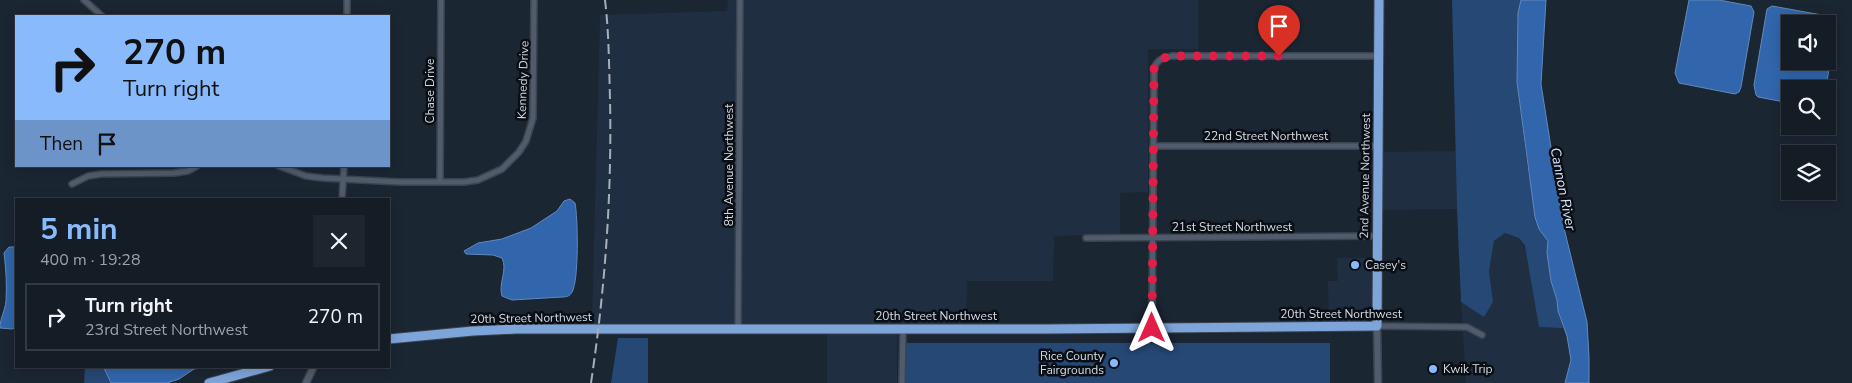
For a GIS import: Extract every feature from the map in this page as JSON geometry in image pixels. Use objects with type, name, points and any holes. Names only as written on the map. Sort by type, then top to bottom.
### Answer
[{"type":"highway","name":"2nd Avenue Northwest","points":[[1377,326],[1379,0]]},
{"type":"highway","name":"20th Street Northwest","points":[[390,339],[500,329],[1377,326]]},
{"type":"highway","points":[[209,383],[263,368]]},
{"type":"street","points":[[84,0],[101,15]]},
{"type":"street","points":[[347,0],[347,15]]},
{"type":"street","name":"Chase Drive","points":[[440,0],[440,182]]},
{"type":"street","name":"Kennedy Drive","points":[[282,167],[306,176],[440,182],[478,180],[502,169],[526,141],[533,118],[534,0]]},
{"type":"street","name":"8th Avenue Northwest","points":[[738,329],[740,0]]},
{"type":"street","points":[[1152,328],[1154,69],[1156,63],[1160,59],[1172,56],[1379,56]]},
{"type":"street","name":"22nd Street Northwest","points":[[1153,146],[1378,146]]},
{"type":"street","points":[[72,184],[88,176],[181,173],[195,167]]},
{"type":"street","points":[[342,198],[344,167]]},
{"type":"street","name":"21st Street Northwest","points":[[1086,238],[1377,236]]},
{"type":"street","name":"20th Street Northwest","points":[[1377,326],[1467,328],[1482,335]]},
{"type":"street","name":"2nd Avenue Northwest","points":[[1377,326],[1378,383]]},
{"type":"street","points":[[902,383],[903,329]]},
{"type":"street","points":[[306,383],[313,368]]},
{"type":"shaded area","points":[[728,0],[1198,0],[1198,49],[1148,49],[1148,192],[1120,193],[1120,234],[1054,236],[1053,281],[967,281],[966,323],[592,323],[600,15],[727,11]]},
{"type":"shaded area","points":[[1452,0],[1521,0],[1518,13],[1517,82],[1527,164],[1539,229],[1548,241],[1547,253],[1551,281],[1563,328],[1539,327],[1525,246],[1519,238],[1505,233],[1494,241],[1489,271],[1493,302],[1484,317],[1461,302]]},
{"type":"shaded area","points":[[1521,0],[1546,0],[1541,84],[1563,224],[1587,322],[1589,383],[1565,383],[1571,360],[1567,336],[1558,311],[1557,300],[1551,281],[1547,253],[1548,241],[1539,229],[1535,217],[1517,82],[1518,13]]},
{"type":"shaded area","points":[[1689,0],[1719,0],[1751,6],[1754,12],[1739,92],[1735,94],[1679,83],[1675,73]]},
{"type":"shaded area","points":[[1772,6],[1822,15],[1781,15],[1781,70],[1829,70],[1827,80],[1781,80],[1781,101],[1758,97],[1754,85],[1767,9]]},
{"type":"shaded area","points":[[1456,151],[1457,209],[1382,210],[1381,152]]},
{"type":"shaded area","points":[[570,199],[575,203],[577,234],[576,275],[571,293],[565,297],[512,300],[502,296],[501,286],[504,263],[502,258],[493,255],[466,254],[464,251],[478,243],[502,239],[531,228],[557,211],[564,201]]},
{"type":"shaded area","points":[[1505,233],[1519,238],[1572,328],[1574,383],[1466,383],[1461,302],[1483,316],[1493,302],[1489,271],[1494,241]]},
{"type":"shaded area","points":[[9,247],[15,247],[15,328],[12,329],[0,328],[6,301],[4,253]]},
{"type":"shaded area","points":[[1337,258],[1380,258],[1380,322],[1329,323],[1328,281],[1338,281]]},
{"type":"shaded area","points":[[827,331],[897,331],[897,383],[827,383]]},
{"type":"shaded area","points":[[618,338],[648,338],[648,383],[611,383]]},
{"type":"shaded area","name":"Rice County Fairgrounds","points":[[899,343],[1330,343],[1330,383],[899,383]]},
{"type":"shaded area","points":[[85,368],[104,368],[111,383],[84,383]]},
{"type":"shaded area","points":[[104,368],[201,368],[194,369],[179,379],[167,383],[111,383]]},
{"type":"railway","points":[[591,383],[604,277],[609,206],[610,99],[605,0]]},
{"type":"place","name":"Casey's","points":[[1355,265]]},
{"type":"place","name":"Rice County Fairgrounds","points":[[1114,363]]},
{"type":"place","name":"Kwik Trip","points":[[1433,369]]},
{"type":"route","points":[[1152,328],[1154,69],[1156,63],[1160,59],[1172,56],[1279,56]]},
{"type":"water label","name":"Cannon River","points":[[1563,189]]}]
